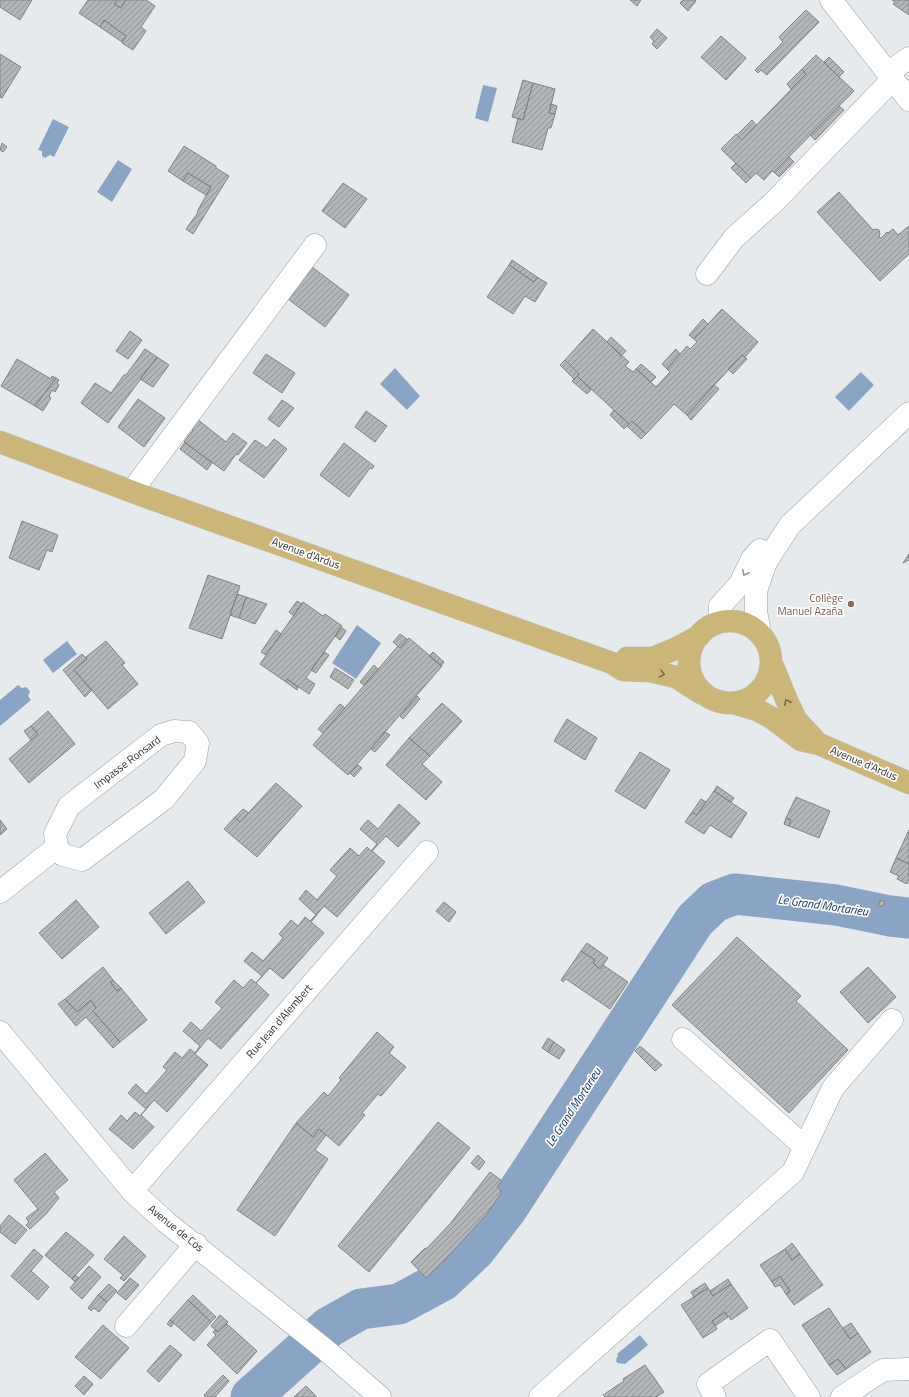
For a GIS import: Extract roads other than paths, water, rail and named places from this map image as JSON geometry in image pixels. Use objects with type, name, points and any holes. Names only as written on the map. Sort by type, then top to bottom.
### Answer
[{"type":"main road","name":"Avenue d'Ardus","points":[[0,442],[132,491],[612,663],[623,670],[650,671],[676,677],[701,693]]},
{"type":"main road","points":[[612,663],[624,658],[653,658],[675,649],[698,636],[708,627],[719,622],[730,620],[751,626],[760,633],[768,644],[772,664],[769,678],[761,690],[750,699],[737,704],[724,704],[712,700],[701,693],[694,683],[689,671],[690,653],[698,636]]},
{"type":"main road","name":"Avenue d'Ardus","points":[[772,664],[796,720],[819,744]]},
{"type":"main road","name":"Avenue d'Ardus","points":[[737,704],[757,710],[772,718],[801,740],[819,744],[909,783]]},
{"type":"street","points":[[831,0],[909,100]]},
{"type":"street","points":[[707,274],[734,238],[774,202],[909,58]]},
{"type":"street","points":[[132,491],[315,245]]},
{"type":"street","points":[[760,633],[756,611],[756,591],[766,562],[790,526],[909,413]]},
{"type":"street","points":[[719,622],[720,606],[740,584],[752,559],[776,534],[790,526]]},
{"type":"street","name":"Impasse Ronsard","points":[[174,731],[189,732],[198,743],[195,761],[164,799],[89,855],[82,860],[64,855],[56,847],[55,834],[69,806],[161,735],[174,731]]},
{"type":"street","points":[[0,892],[56,847]]},
{"type":"street","name":"Rue Jean d'Alembert","points":[[132,1191],[426,852]]},
{"type":"street","points":[[540,1397],[793,1172],[833,1088],[892,1020]]},
{"type":"street","points":[[683,1039],[805,1147]]},
{"type":"street","name":"Avenue de Cos","points":[[4,1044],[132,1191],[166,1222],[196,1244],[300,1330],[327,1350],[380,1397]]},
{"type":"street","points":[[126,1326],[196,1244]]},
{"type":"street","points":[[715,1397],[708,1384],[770,1340],[809,1397]]},
{"type":"street","points":[[842,1397],[882,1370],[909,1369]]},
{"type":"water","points":[[483,85],[497,88],[488,122],[475,118]]},
{"type":"water","points":[[53,119],[69,127],[54,157],[50,155],[45,158],[42,156],[42,151],[38,150]]},
{"type":"water","points":[[118,160],[132,169],[112,202],[97,192]]},
{"type":"water","points":[[395,368],[420,396],[407,410],[380,384]]},
{"type":"water","points":[[861,372],[874,385],[849,411],[835,397]]},
{"type":"water","points":[[357,625],[381,643],[356,679],[332,663]]},
{"type":"water","points":[[67,641],[77,654],[53,673],[43,660]]},
{"type":"water","points":[[18,685],[22,688],[26,687],[29,690],[30,692],[28,696],[31,700],[0,726],[0,700]]},
{"type":"water","points":[[640,1335],[648,1345],[625,1364],[617,1363],[617,1354]]},
{"type":"waterway","name":"Le Grand Mortarieu","points":[[251,1397],[329,1327],[361,1309],[399,1304],[442,1281],[475,1250],[506,1210],[695,920],[714,902],[735,894],[836,905],[890,916],[909,918]]},
{"type":"place","name":"Collège Manuel Azaña","points":[[851,604]]}]
